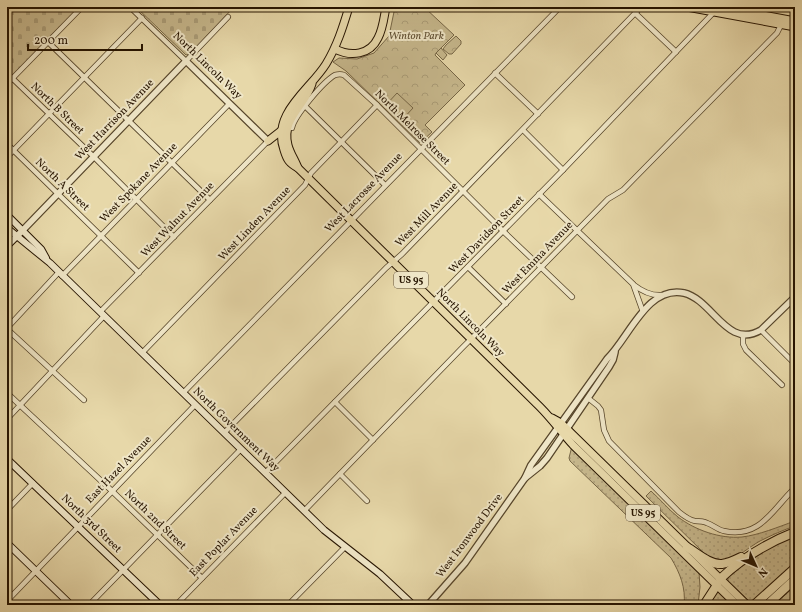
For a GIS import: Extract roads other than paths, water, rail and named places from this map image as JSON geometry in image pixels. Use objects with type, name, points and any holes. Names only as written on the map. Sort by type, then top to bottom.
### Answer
[{"type":"highway","points":[[687,547],[710,561],[719,564],[758,550],[795,532]]},
{"type":"highway","points":[[704,605],[718,582],[737,564],[758,550]]},
{"type":"highway","points":[[754,605],[795,568]]},
{"type":"highway","points":[[766,605],[795,579]]},
{"type":"main road","name":"US 95","points":[[308,178],[298,168],[290,163],[282,145],[282,130],[288,111],[303,91],[312,83],[323,69],[335,49],[349,7]]},
{"type":"main road","points":[[335,49],[342,53],[355,54],[364,52],[370,48],[380,32],[386,7]]},
{"type":"main road","points":[[687,7],[718,9],[782,21],[795,27]]},
{"type":"main road","points":[[782,21],[795,20]]},
{"type":"main road","name":"US 95","points":[[298,168],[288,145],[287,129],[292,116],[309,93],[312,83]]},
{"type":"main road","points":[[268,141],[282,130]]},
{"type":"main road","points":[[268,141],[276,141],[282,145]]},
{"type":"main road","name":"North Lincoln Way","points":[[308,178],[559,426]]},
{"type":"main road","name":"North Government Way","points":[[7,215],[41,249],[50,263]]},
{"type":"main road","name":"North Government Way","points":[[7,228],[50,263],[324,530],[380,574],[413,605]]},
{"type":"main road","name":"West Harrison Avenue","points":[[7,246],[23,230]]},
{"type":"main road","name":"US 95","points":[[559,426],[741,604]]},
{"type":"main road","name":"US 95","points":[[565,432],[687,547],[718,582]]},
{"type":"main road","name":"North 3rd Street","points":[[7,459],[160,605]]},
{"type":"main road","points":[[7,543],[71,605]]},
{"type":"street","points":[[7,84],[82,7]]},
{"type":"street","name":"North Lincoln Way","points":[[130,7],[268,141]]},
{"type":"street","name":"West Lacrosse Avenue","points":[[183,393],[350,220],[560,7]]},
{"type":"street","name":"West Mill Avenue","points":[[224,433],[523,130],[641,7]]},
{"type":"street","name":"West Davidson Street","points":[[265,473],[563,170],[718,9]]},
{"type":"street","points":[[635,13],[676,52]]},
{"type":"street","name":"West Harrison Avenue","points":[[23,230],[228,17]]},
{"type":"street","points":[[7,157],[142,18]]},
{"type":"street","name":"West Emma Avenue","points":[[304,511],[608,199],[623,190],[661,152],[777,33],[782,21]]},
{"type":"street","points":[[48,42],[210,200]]},
{"type":"street","points":[[495,73],[538,114]]},
{"type":"street","name":"North Melrose Street","points":[[305,106],[332,78],[341,74],[344,75],[377,105],[503,231],[572,297]]},
{"type":"street","name":"North B Street","points":[[12,78],[94,156],[174,237]]},
{"type":"street","name":"West Spokane Avenue","points":[[7,328],[61,274],[102,236],[229,104]]},
{"type":"street","name":"West Linden Avenue","points":[[142,353],[304,186],[312,172],[377,105]]},
{"type":"street","points":[[292,128],[296,118],[305,106],[385,185]]},
{"type":"street","points":[[523,130],[563,170]]},
{"type":"street","name":"West Walnut Avenue","points":[[7,419],[53,370],[139,273],[268,141]]},
{"type":"street","name":"North A Street","points":[[7,144],[139,273]]},
{"type":"street","points":[[539,194],[633,284],[643,291],[649,294],[665,295],[679,293],[694,297],[727,328],[743,335],[754,334],[761,330],[795,297]]},
{"type":"street","points":[[468,267],[506,304]]},
{"type":"street","points":[[633,284],[642,312]]},
{"type":"street","name":"West Ironwood Drive","points":[[428,605],[465,563],[525,478],[531,465],[606,360],[615,352],[642,312],[654,300],[665,295]]},
{"type":"street","points":[[7,328],[84,400]]},
{"type":"street","points":[[761,330],[795,364]]},
{"type":"street","points":[[743,335],[743,344],[746,350],[782,385]]},
{"type":"street","name":"West Ironwood Drive","points":[[525,478],[540,466],[565,432],[609,368],[615,352]]},
{"type":"street","name":"North 2nd Street","points":[[7,392],[112,490],[202,578]]},
{"type":"street","points":[[588,398],[601,410],[604,430],[609,441],[679,512],[690,519],[706,523],[722,531],[736,533],[748,530],[757,527],[765,521],[795,488]]},
{"type":"street","points":[[335,402],[373,440]]},
{"type":"street","name":"East Hazel Avenue","points":[[7,601],[195,405]]},
{"type":"street","points":[[89,605],[241,449]]},
{"type":"street","points":[[340,474],[367,501]]},
{"type":"street","points":[[7,510],[33,483]]},
{"type":"street","name":"East Poplar Avenue","points":[[176,605],[285,492]]},
{"type":"street","points":[[288,605],[345,546]]},
{"type":"park label","name":"Winton Park","points":[[416,36]]}]
